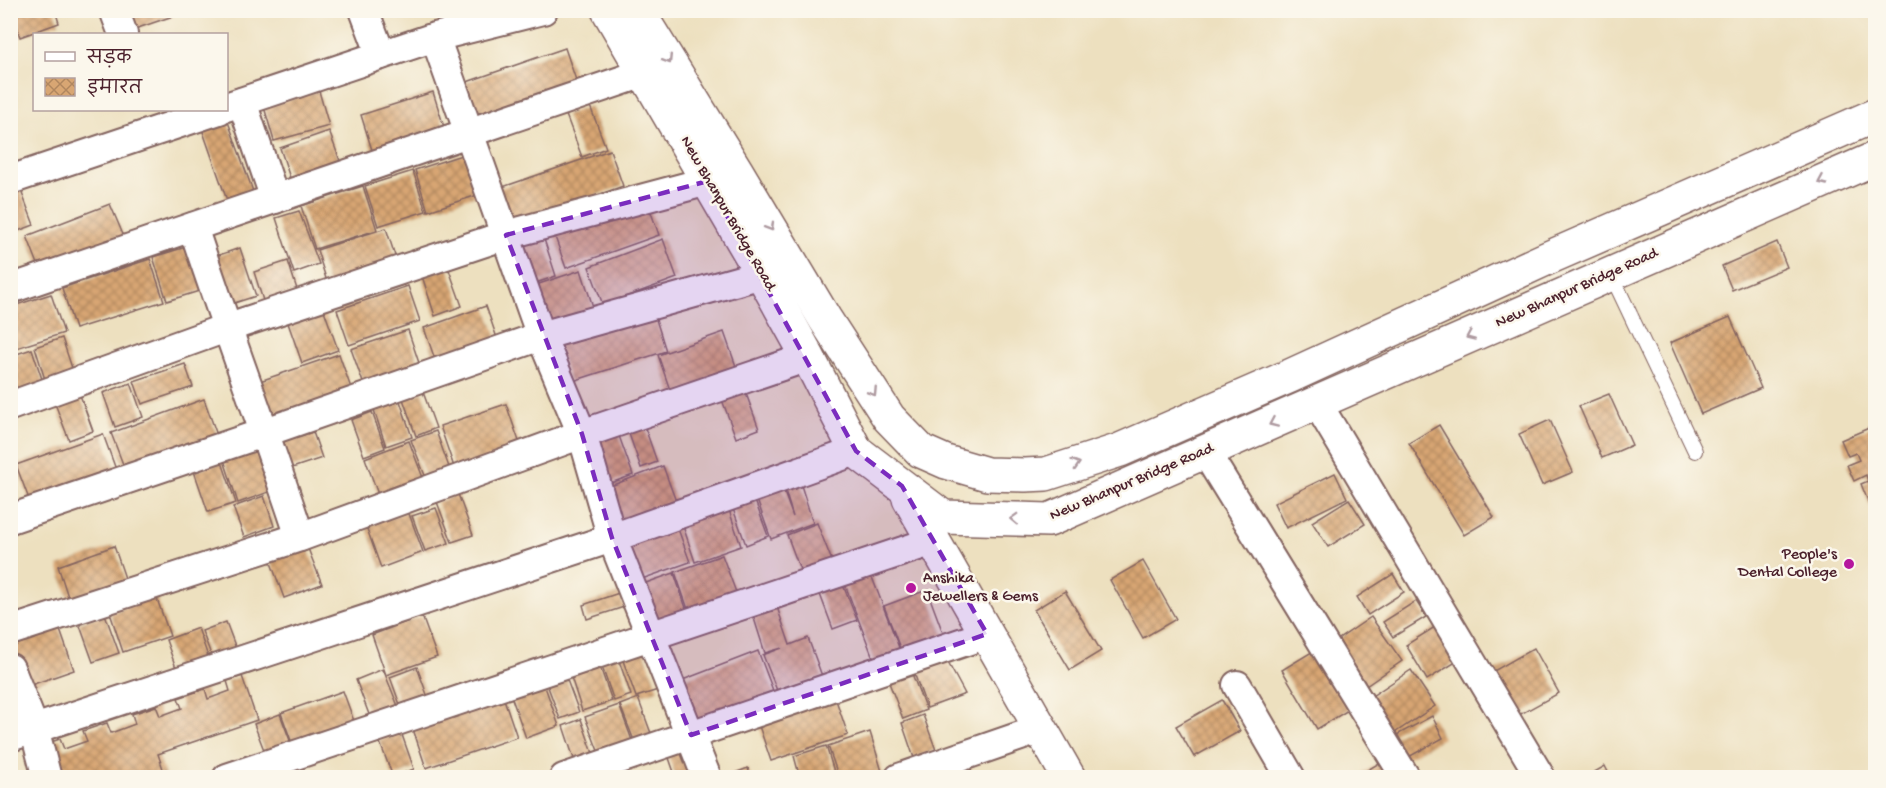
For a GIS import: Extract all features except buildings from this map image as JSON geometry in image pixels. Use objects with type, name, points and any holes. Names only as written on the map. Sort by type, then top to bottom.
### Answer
[{"type":"street","points":[[114,10],[123,33]]},
{"type":"street","points":[[364,10],[381,55]]},
{"type":"street","points":[[275,199],[229,106],[435,37],[543,10]]},
{"type":"street","name":"New Bhanpur Bridge Road","points":[[608,10],[762,274],[856,451],[943,517],[1049,520],[1875,158]]},
{"type":"street","name":"New Bhanpur Bridge Road","points":[[637,10],[825,319],[890,418],[921,451],[946,462],[987,474],[1025,476],[1046,474],[1120,450],[1301,371],[1548,258],[1875,115]]},
{"type":"street","points":[[435,37],[541,336],[582,434],[612,538],[707,777]]},
{"type":"street","points":[[10,289],[644,73]]},
{"type":"street","points":[[10,180],[214,111]]},
{"type":"street","points":[[10,406],[226,328],[506,235],[708,181]]},
{"type":"street","points":[[193,227],[226,328],[266,432],[300,537]]},
{"type":"street","points":[[10,519],[541,336],[762,274]]},
{"type":"street","points":[[10,631],[300,537],[582,434],[808,357]]},
{"type":"street","points":[[1317,403],[1541,777]]},
{"type":"street","points":[[22,732],[612,538],[856,451]]},
{"type":"street","points":[[1206,453],[1406,777]]},
{"type":"street","points":[[902,486],[1069,777]]},
{"type":"street","points":[[227,777],[933,541]]},
{"type":"street","points":[[564,777],[987,634]]},
{"type":"street","points":[[10,668],[22,732],[47,777]]},
{"type":"street","points":[[1237,685],[1291,777]]},
{"type":"street","points":[[898,777],[1041,729]]},
{"type":"lane","points":[[1611,274],[1695,451]]},
{"type":"highlighted area","points":[[708,181],[856,451],[902,486],[987,634],[691,735],[612,538],[582,434],[506,235]]},
{"type":"place","name":"People's Dental College","points":[[1849,564]]},
{"type":"place","name":"Anshika Jewellers & Gems","points":[[911,588]]}]
